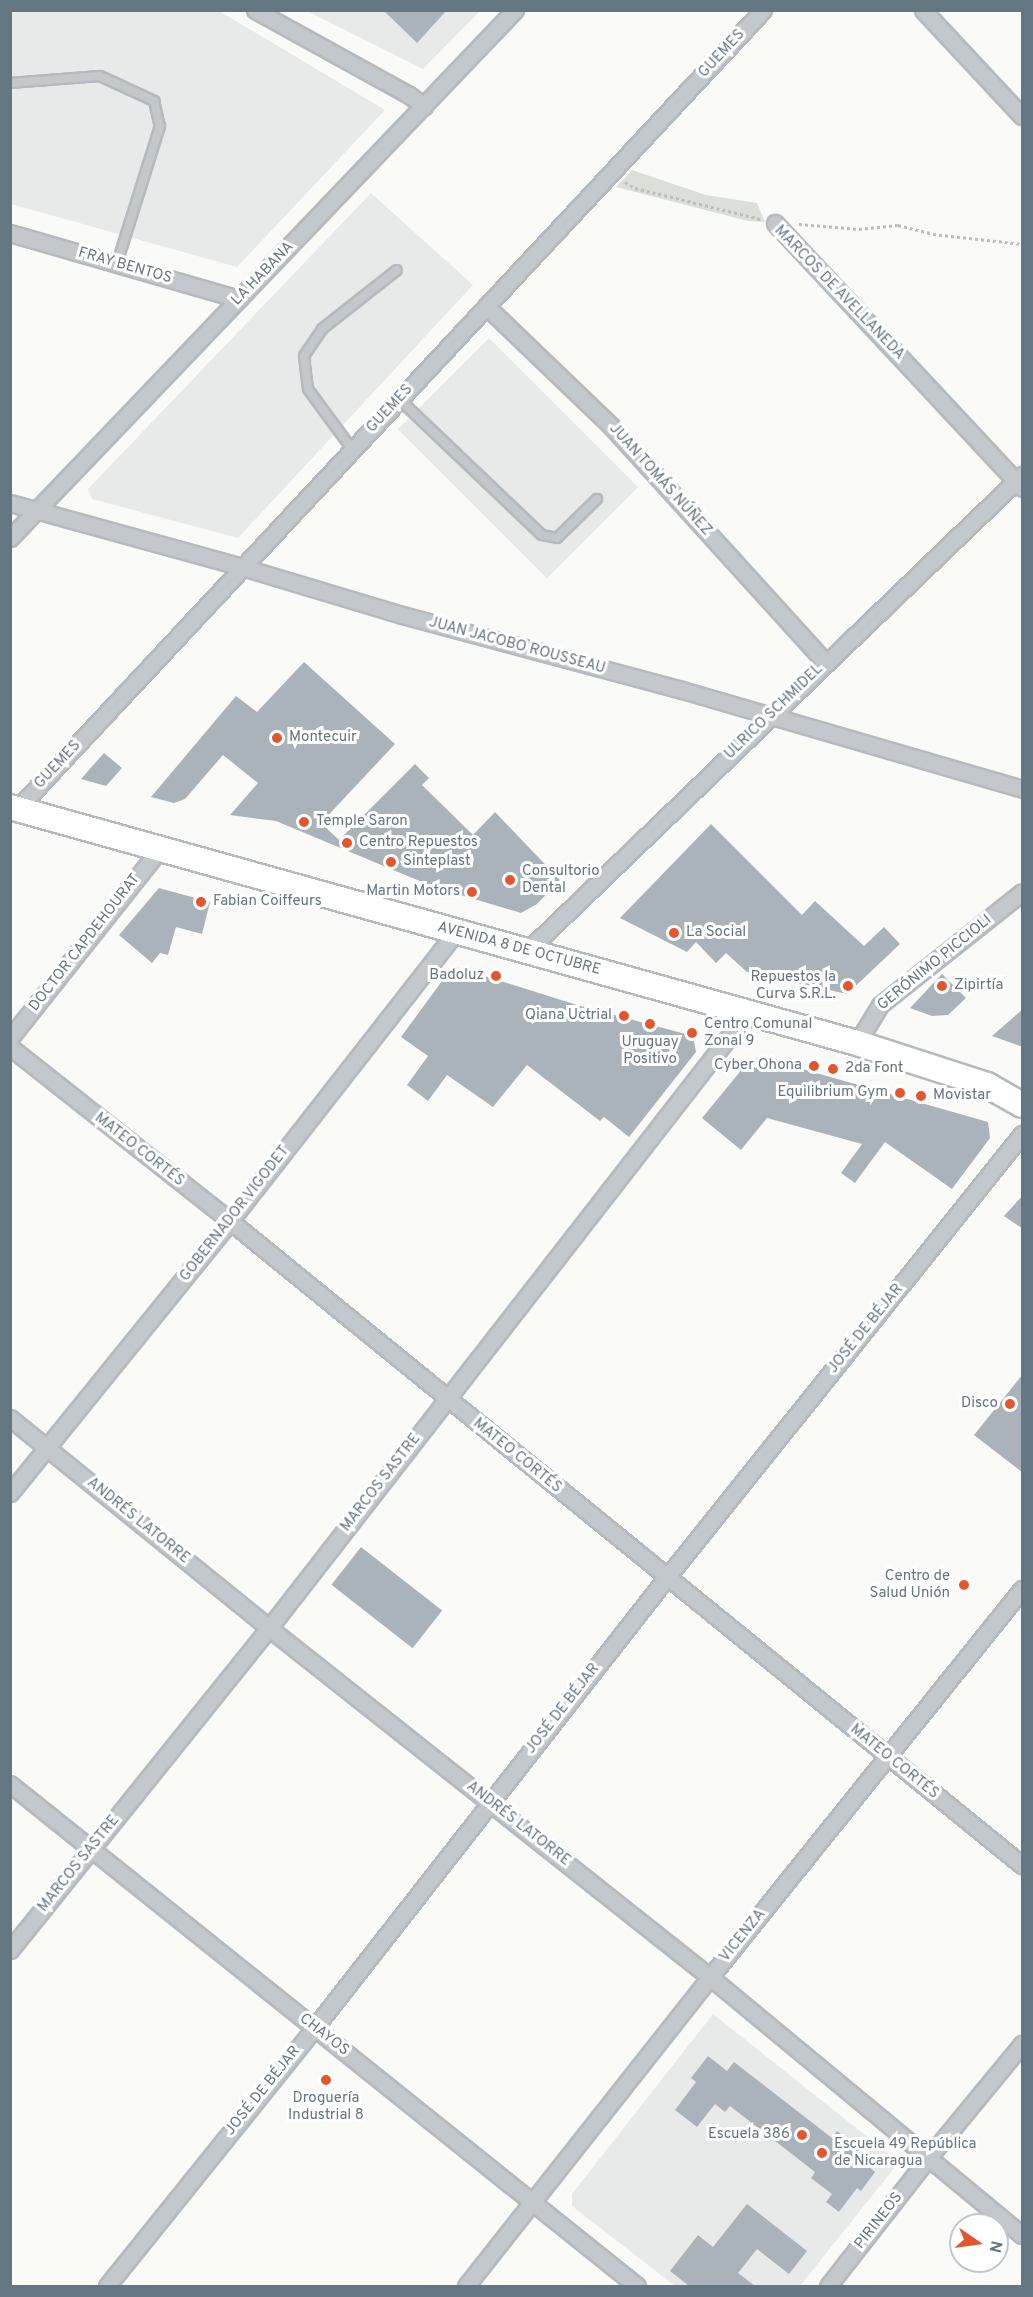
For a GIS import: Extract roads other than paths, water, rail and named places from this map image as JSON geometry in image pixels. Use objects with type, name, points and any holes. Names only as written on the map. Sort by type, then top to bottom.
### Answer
[{"type":"main road","name":"AVENIDA 8 DE OCTUBRE","points":[[14,808],[857,1043],[987,1085],[1023,1105]]},
{"type":"street","points":[[255,10],[409,95],[424,106]]},
{"type":"street","name":"LA HABANA","points":[[10,538],[515,10]]},
{"type":"street","name":"GUEMES","points":[[14,808],[763,10]]},
{"type":"street","points":[[923,10],[1023,116]]},
{"type":"street","name":"MARCOS DE AVELLANEDA","points":[[775,223],[1020,481]]},
{"type":"street","name":"FRAY BENTOS","points":[[10,233],[239,298]]},
{"type":"street","name":"JUAN TOMÁS NÚÑEZ","points":[[486,306],[612,427],[825,662]]},
{"type":"street","name":"ULRICO SCHMIDEL","points":[[527,951],[825,662],[1020,481]]},
{"type":"street","name":"JUAN JACOBO ROUSSEAU","points":[[10,503],[1023,789]]},
{"type":"street","name":"DOCTOR CAPDEHOURAT","points":[[10,1038],[160,849]]},
{"type":"street","name":"GERÓNIMO PICCIOLI","points":[[857,1043],[880,1005],[1023,892]]},
{"type":"street","name":"GOBERNADOR VIGODET","points":[[10,1493],[230,1221],[456,932]]},
{"type":"street","name":"MARCOS SASTRE","points":[[10,1950],[269,1628],[735,1029],[746,1011]]},
{"type":"street","name":"MATEO CORTÉS","points":[[10,1047],[230,1221],[1023,1865]]},
{"type":"street","name":"JOSÉ DE BÉJAR","points":[[107,2286],[315,2027],[666,1577],[1023,1134]]},
{"type":"street","name":"ANDRÉS LATORRE","points":[[10,1418],[269,1628],[710,1977],[1023,2235]]},
{"type":"street","name":"VICENZA","points":[[466,2286],[710,1977],[1023,1589]]},
{"type":"street","name":"CHAYOS","points":[[10,1784],[637,2286]]},
{"type":"street","name":"PIRINEOS","points":[[828,2286],[928,2158],[1023,2044]]},
{"type":"lane","points":[[10,82],[100,76],[154,100],[160,126],[117,263]]},
{"type":"lane","points":[[352,449],[308,389],[304,356],[322,329],[397,270]]},
{"type":"lane","points":[[399,399],[542,535],[557,538],[597,499]]},
{"type":"place","name":"Montecuir","points":[[277,738]]},
{"type":"place","name":"Temple Saron","points":[[304,822]]},
{"type":"place","name":"Centro Repuestos","points":[[347,843]]},
{"type":"place","name":"Sinteplast","points":[[391,862]]},
{"type":"place","name":"Consultorio Dental","points":[[510,880]]},
{"type":"place","name":"Martin Motors","points":[[472,892]]},
{"type":"place","name":"Fabian Coiffeurs","points":[[201,902]]},
{"type":"place","name":"La Social","points":[[674,933]]},
{"type":"place","name":"Badoluz","points":[[496,976]]},
{"type":"place","name":"Repuestos la Curva S.R.L.","points":[[848,986]]},
{"type":"place","name":"Zipirtía","points":[[942,986]]},
{"type":"place","name":"Qiana Uctrial","points":[[624,1016]]},
{"type":"place","name":"Uruguay Positivo","points":[[650,1024]]},
{"type":"place","name":"Centro Comunal Zonal 9","points":[[692,1033]]},
{"type":"place","name":"Cyber Ohona","points":[[814,1066]]},
{"type":"place","name":"2da Font","points":[[833,1069]]},
{"type":"place","name":"Equilibrium Gym","points":[[900,1093]]},
{"type":"place","name":"Movistar","points":[[921,1096]]},
{"type":"place","name":"Disco","points":[[1010,1404]]},
{"type":"place","name":"Centro de Salud Unión","points":[[964,1585]]},
{"type":"place","name":"Droguería Industrial 8","points":[[326,2080]]},
{"type":"place","name":"Escuela 386","points":[[802,2135]]},
{"type":"place","name":"Escuela 49 República de Nicaragua","points":[[822,2153]]}]
